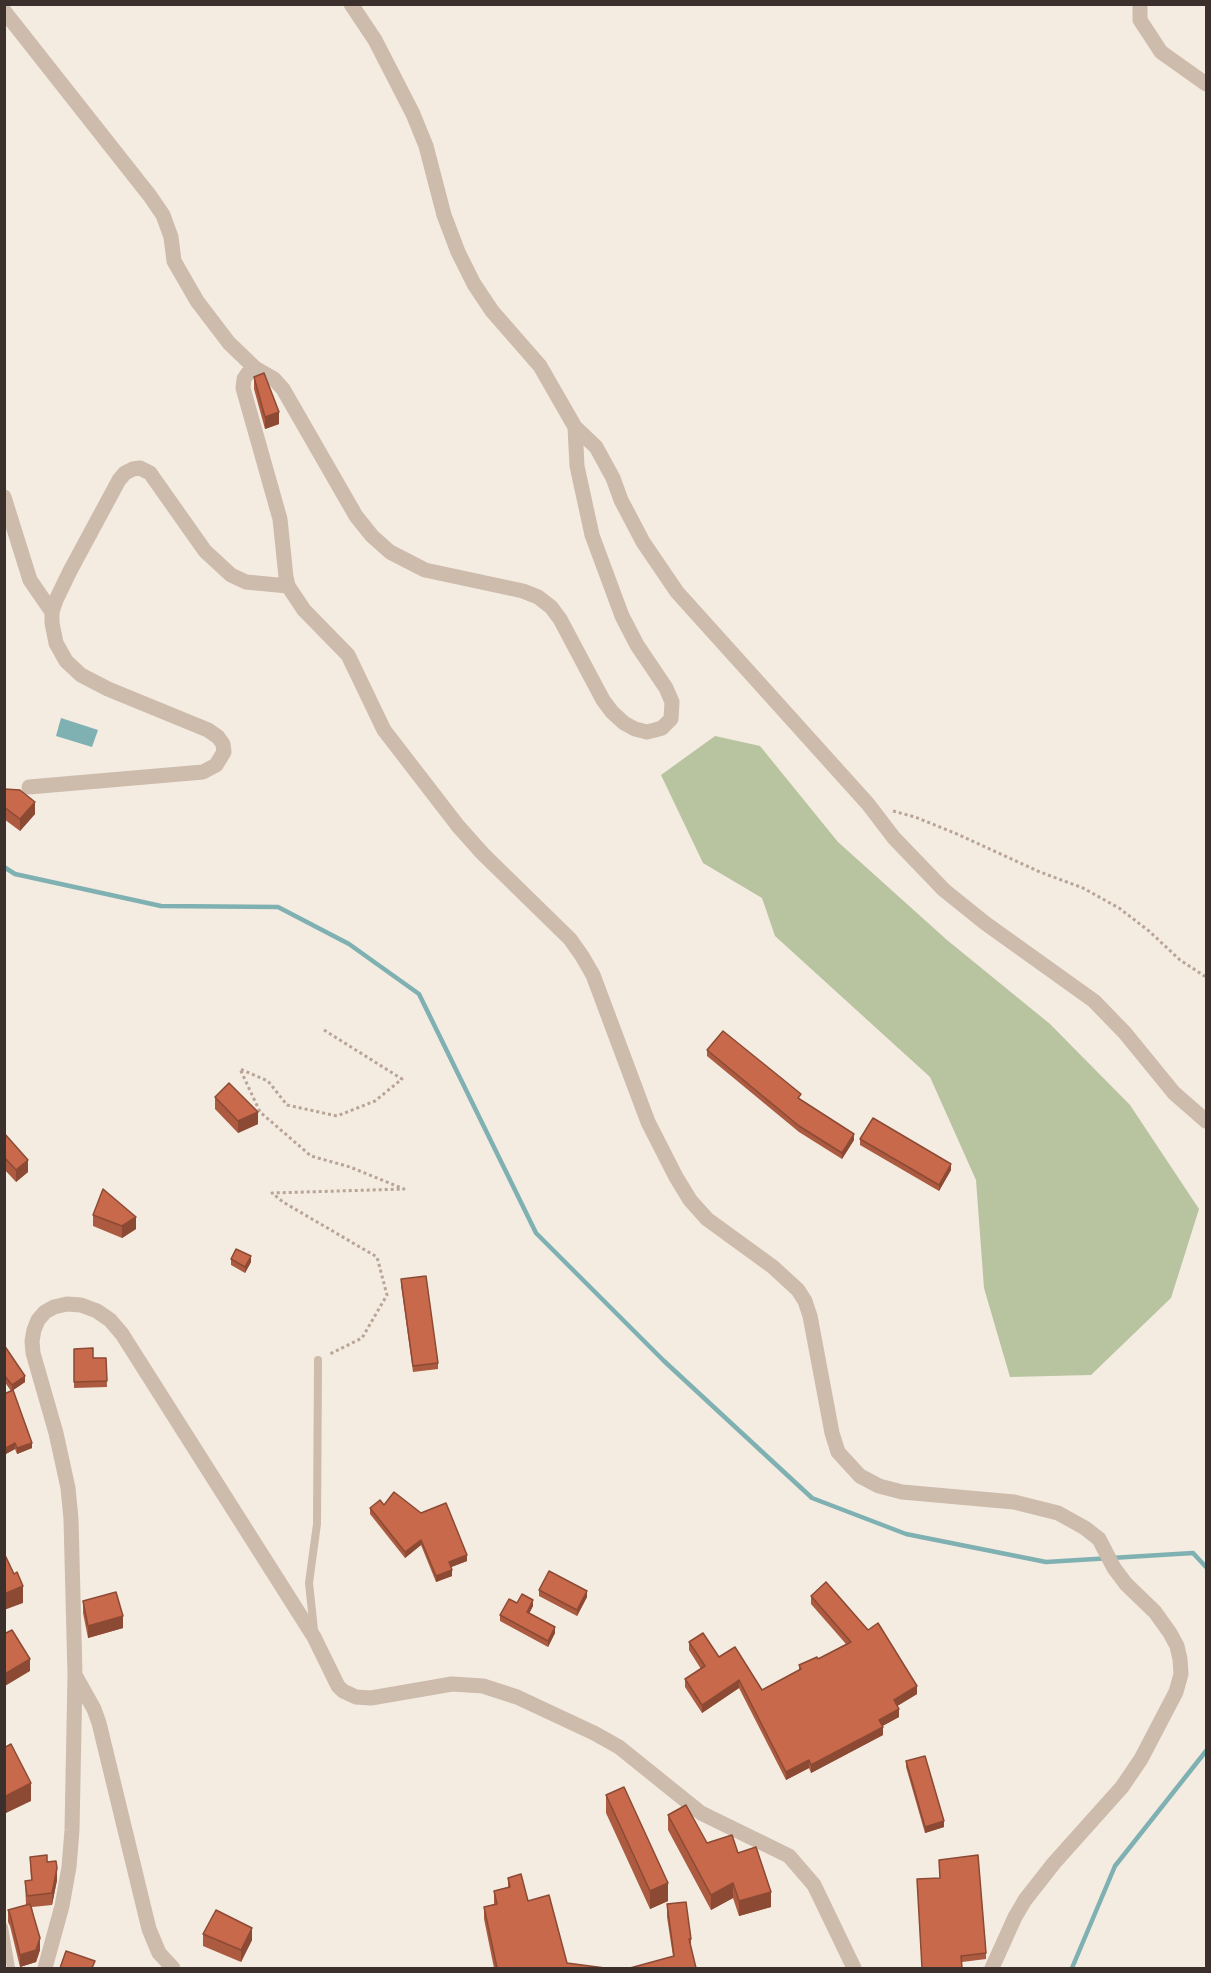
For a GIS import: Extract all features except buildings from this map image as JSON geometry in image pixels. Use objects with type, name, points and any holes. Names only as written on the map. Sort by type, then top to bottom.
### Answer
[{"type":"street","points":[[351,4],[375,40],[417,125],[426,146],[444,215],[458,252],[474,284],[492,311],[540,366],[575,427],[596,447],[606,463],[643,542],[677,592],[868,804],[894,838],[944,890],[985,923],[1094,1001],[1125,1033],[1174,1093],[1206,1122]]},
{"type":"street","points":[[1140,4],[1140,20],[1161,52],[1206,84]]},
{"type":"street","points":[[4,11],[150,196],[163,215],[171,237],[174,261],[197,301],[229,343],[255,368],[274,379],[283,389],[356,516],[372,536],[390,552],[425,570],[523,591],[538,597],[561,619],[603,700],[612,712],[635,729],[647,732],[655,730],[662,728],[672,719],[672,702],[666,688],[637,645],[622,616],[596,545],[577,466],[575,427]]},
{"type":"street","points":[[255,368],[244,379],[243,388],[280,519],[288,586],[304,610],[348,656],[384,730],[417,773],[483,854],[570,939],[582,956],[593,975],[648,1122],[690,1200],[707,1219],[772,1267],[798,1290],[806,1301],[832,1433],[838,1452],[861,1476],[879,1486],[902,1492],[1014,1502],[1058,1513],[1099,1539],[1114,1568],[1126,1584],[1155,1612],[1170,1632],[1180,1659],[1181,1674],[1176,1692],[1141,1759],[1122,1787],[1054,1863],[1025,1900],[992,1968]]},
{"type":"street","points":[[29,787],[203,772],[216,765],[224,752],[223,744],[218,737],[208,730],[100,686],[72,669],[60,653],[56,643],[52,612],[63,585],[119,480],[133,469],[140,468],[150,473],[206,550],[231,575],[246,582],[288,586]]},
{"type":"street","points":[[4,497],[30,580],[52,612]]},
{"type":"street","points":[[45,1968],[62,1906],[69,1867],[72,1830],[75,1675],[71,1519],[68,1488],[56,1433],[33,1353],[32,1341],[38,1320],[45,1312],[66,1304],[81,1305],[97,1311],[110,1320],[122,1335],[314,1637],[338,1686],[349,1695],[371,1698],[452,1684],[483,1686],[517,1697],[594,1733],[619,1747],[701,1813],[789,1856],[814,1885],[854,1968]]},
{"type":"street","points":[[75,1675],[99,1723],[148,1929],[159,1953],[173,1968]]},
{"type":"lane","points":[[314,1637],[309,1583],[317,1524],[318,1360]]},
{"type":"lane","points":[[4,1927],[11,1968]]},
{"type":"path","points":[[868,804],[915,817],[1040,872],[1083,888],[1119,908],[1149,931],[1180,960],[1206,977]]},
{"type":"path","points":[[318,1360],[362,1338],[387,1294],[377,1257],[284,1202],[272,1192],[404,1189],[350,1167],[311,1156],[260,1112],[240,1070],[268,1081],[287,1105],[337,1116],[375,1101],[402,1080],[324,1030]]},
{"type":"green space","points":[[715,736],[760,746],[838,842],[947,940],[1050,1024],[1130,1105],[1199,1209],[1171,1298],[1091,1375],[1010,1377],[984,1288],[976,1180],[930,1077],[775,936],[762,898],[703,863],[661,775]]},
{"type":"water","points":[[61,718],[98,730],[92,747],[56,736]]},
{"type":"waterway","points":[[4,867],[15,874],[161,906],[278,907],[349,944],[419,994],[536,1233],[664,1361],[812,1498],[906,1534],[1046,1562],[1193,1553],[1206,1567]]},
{"type":"waterway","points":[[1072,1968],[1115,1866],[1206,1751]]}]
